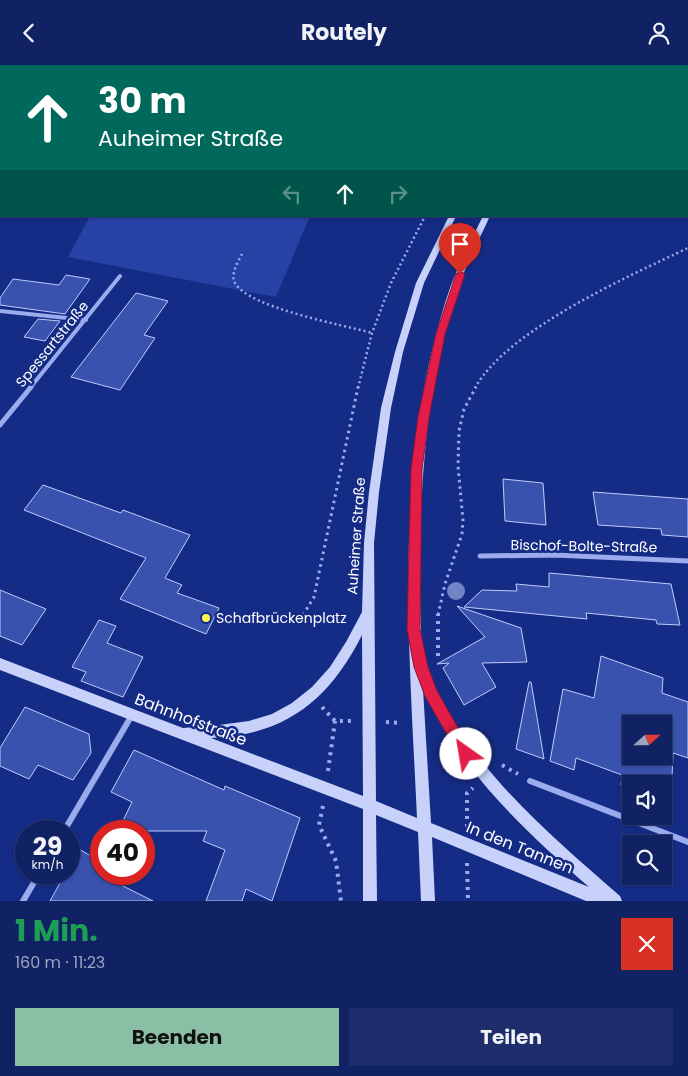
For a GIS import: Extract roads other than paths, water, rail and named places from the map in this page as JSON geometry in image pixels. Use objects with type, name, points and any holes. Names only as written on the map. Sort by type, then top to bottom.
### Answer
[{"type":"main road","name":"Auheimer Straße","points":[[370,901],[368,613],[369,543],[374,492],[388,399],[399,353],[420,283],[453,217]]},
{"type":"main road","points":[[428,901],[414,629],[417,469],[424,417],[440,334],[455,287],[487,217]]},
{"type":"main road","points":[[179,733],[229,731],[278,719],[299,707],[313,696],[338,666],[355,640],[368,613]]},
{"type":"main road","points":[[414,629],[421,667],[432,696],[466,754],[494,789],[615,901]]},
{"type":"main road","name":"Bahnhofstraße","points":[[0,664],[369,805],[424,829]]},
{"type":"main road","name":"In den Tannen","points":[[424,829],[467,844],[601,901]]},
{"type":"street","name":"Spessartstraße","points":[[0,425],[120,276]]},
{"type":"street","points":[[0,311],[86,320]]},
{"type":"street","name":"Bischof-Bolte-Straße","points":[[480,556],[555,555],[688,561]]},
{"type":"street","points":[[70,820],[132,715]]},
{"type":"street","points":[[530,781],[688,842]]},
{"type":"street","points":[[23,901],[32,885]]},
{"type":"place","name":"Schafbrückenplatz","points":[[206,618]]}]
